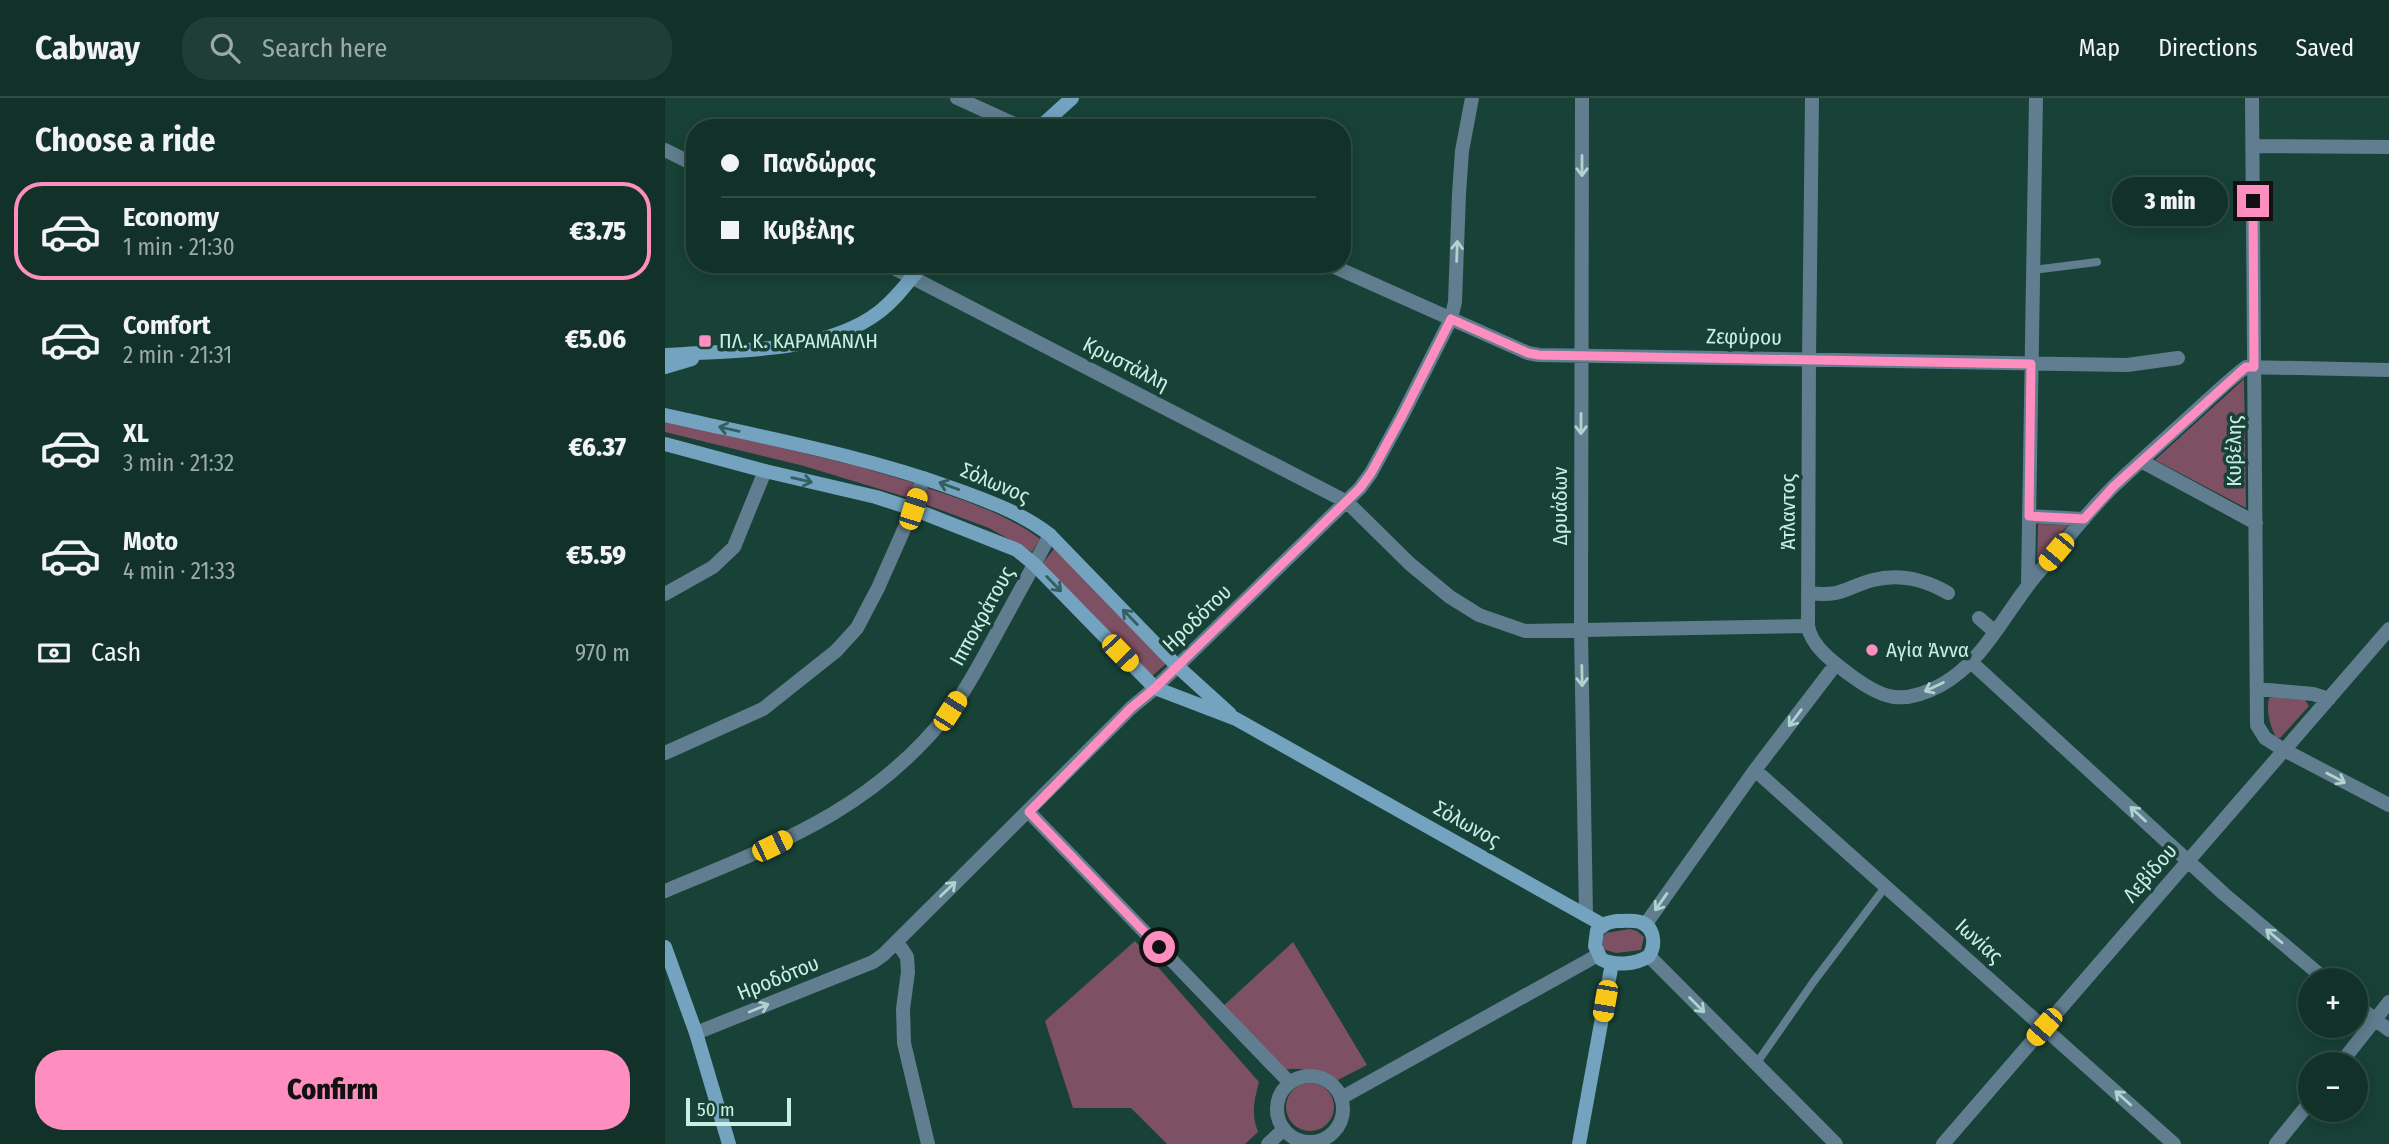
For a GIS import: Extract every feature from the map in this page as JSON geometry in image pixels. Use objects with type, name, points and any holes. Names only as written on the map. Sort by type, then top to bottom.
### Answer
[{"type":"street","points":[[957,98],[1003,119]]},
{"type":"street","points":[[1049,119],[1072,98]]},
{"type":"street","name":"Ηροδότου","points":[[695,1033],[873,962],[897,942],[932,904],[1029,812],[1131,708],[1347,502],[1371,473],[1451,319],[1455,302],[1462,151],[1472,98]]},
{"type":"street","name":"Δρυάδων","points":[[1582,98],[1581,631],[1586,915]]},
{"type":"street","name":"Άτλαντος","points":[[1808,626],[1812,98]]},
{"type":"street","points":[[2028,584],[2036,98]]},
{"type":"street","name":"Κυβέλης","points":[[2252,98],[2257,725],[2265,738],[2284,750],[2389,806]]},
{"type":"street","points":[[2253,146],[2389,147]]},
{"type":"street","points":[[665,150],[686,160]]},
{"type":"street","name":"Κρυστάλλη","points":[[904,273],[1347,502],[1410,564],[1450,597],[1479,615],[1525,631],[1808,626]]},
{"type":"street","points":[[665,355],[796,343],[828,337],[854,327],[881,311],[915,273]]},
{"type":"street","name":"Ζεφύρου","points":[[1348,273],[1528,353],[2127,365],[2178,358]]},
{"type":"street","points":[[665,367],[713,352]]},
{"type":"street","points":[[1808,626],[1816,643],[1836,664],[1868,689],[1881,695],[1904,698],[1940,685],[1971,662],[1996,632],[2028,584],[2114,486],[2246,367],[2389,370]]},
{"type":"street","name":"Σόλωνος","points":[[665,415],[867,462],[923,478],[993,502],[1034,523],[1050,535],[1177,666],[1236,719]]},
{"type":"street","name":"Σόλωνος","points":[[665,444],[876,497],[1017,550],[1034,564],[1155,688],[1236,719],[1603,925]]},
{"type":"street","points":[[2141,461],[2181,485],[2187,485],[2256,523]]},
{"type":"street","points":[[665,594],[713,567],[734,547],[765,471]]},
{"type":"street","points":[[665,753],[763,709],[836,651],[857,628],[878,588],[913,509],[923,478]]},
{"type":"street","points":[[2029,516],[2084,519]]},
{"type":"street","name":"Ιπποκράτους","points":[[665,891],[818,824],[866,793],[898,767],[950,711],[970,681],[1050,535]]},
{"type":"street","points":[[1809,593],[1838,594],[1873,580],[1892,578],[1927,581],[1948,593]]},
{"type":"street","points":[[1979,618],[1996,632]]},
{"type":"street","name":"Λεβίδου","points":[[1943,1144],[2389,629]]},
{"type":"street","points":[[1971,662],[2224,894],[2312,968]]},
{"type":"street","points":[[1645,925],[1755,770],[1836,664]]},
{"type":"street","points":[[2257,689],[2313,694],[2329,699]]},
{"type":"street","name":"Ιωνίας","points":[[1755,770],[2174,1144]]},
{"type":"street","points":[[1029,812],[1290,1083]]},
{"type":"street","points":[[1628,921],[1645,925],[1652,933],[1654,942],[1649,956],[1639,961],[1612,963],[1598,955],[1595,936],[1603,925],[1628,921]]},
{"type":"street","points":[[897,942],[907,957],[908,972],[903,1009],[904,1043],[928,1144]]},
{"type":"street","points":[[665,947],[729,1144]]},
{"type":"street","points":[[1341,1097],[1598,955]]},
{"type":"street","points":[[1649,956],[1836,1144]]},
{"type":"street","points":[[1579,1144],[1612,963]]},
{"type":"street","points":[[2350,1052],[2389,1002]]},
{"type":"street","points":[[2368,1015],[2389,1030]]},
{"type":"street","points":[[1316,1076],[1329,1081],[1341,1097],[1342,1118],[1335,1139],[1304,1143],[1291,1136],[1279,1120],[1277,1107],[1281,1093],[1290,1083],[1302,1077],[1316,1076]]},
{"type":"street","points":[[2276,1144],[2298,1117]]},
{"type":"street","points":[[1268,1144],[1284,1129]]},
{"type":"lane","points":[[2033,270],[2097,262]]},
{"type":"lane","points":[[1756,1064],[1885,886]]},
{"type":"shaded area","points":[[2244,379],[2246,508],[2155,460]]},
{"type":"shaded area","points":[[665,420],[857,466],[914,483],[909,498],[804,466],[665,432]]},
{"type":"shaded area","points":[[927,488],[1000,515],[1040,539],[1032,552],[989,528],[922,503]]},
{"type":"shaded area","points":[[2038,524],[2068,525],[2037,561]]},
{"type":"shaded area","points":[[1054,549],[1167,663],[1151,677],[1042,564]]},
{"type":"shaded area","points":[[2269,698],[2305,700],[2309,706],[2280,738],[2276,737],[2269,718]]},
{"type":"shaded area","points":[[1630,929],[1644,937],[1641,950],[1616,953],[1603,949],[1602,938],[1606,933]]},
{"type":"shaded area","points":[[1135,941],[1259,1082],[1254,1107],[1258,1132],[1245,1144],[1167,1144],[1131,1108],[1073,1108],[1045,1021]]},
{"type":"shaded area","points":[[1293,942],[1367,1065],[1332,1083],[1315,1073],[1284,1070],[1219,1010]]},
{"type":"shaded area","points":[[1310,1083],[1327,1090],[1334,1107],[1327,1124],[1310,1131],[1293,1124],[1286,1107],[1293,1090]]},
{"type":"place","name":"ΠΛ. Κ. ΚΑΡΑΜΑΝΛΗ","points":[[705,341]]},
{"type":"place","name":"Αγία Άννα","points":[[1872,650]]},
{"type":"route","points":[[1159,947],[1029,812],[1131,708],[1155,688],[1360,488],[1402,416],[1451,319],[1528,353],[1539,355],[2031,364],[2029,516],[2084,519],[2114,486],[2239,373],[2246,367],[2254,367],[2253,201]]}]
